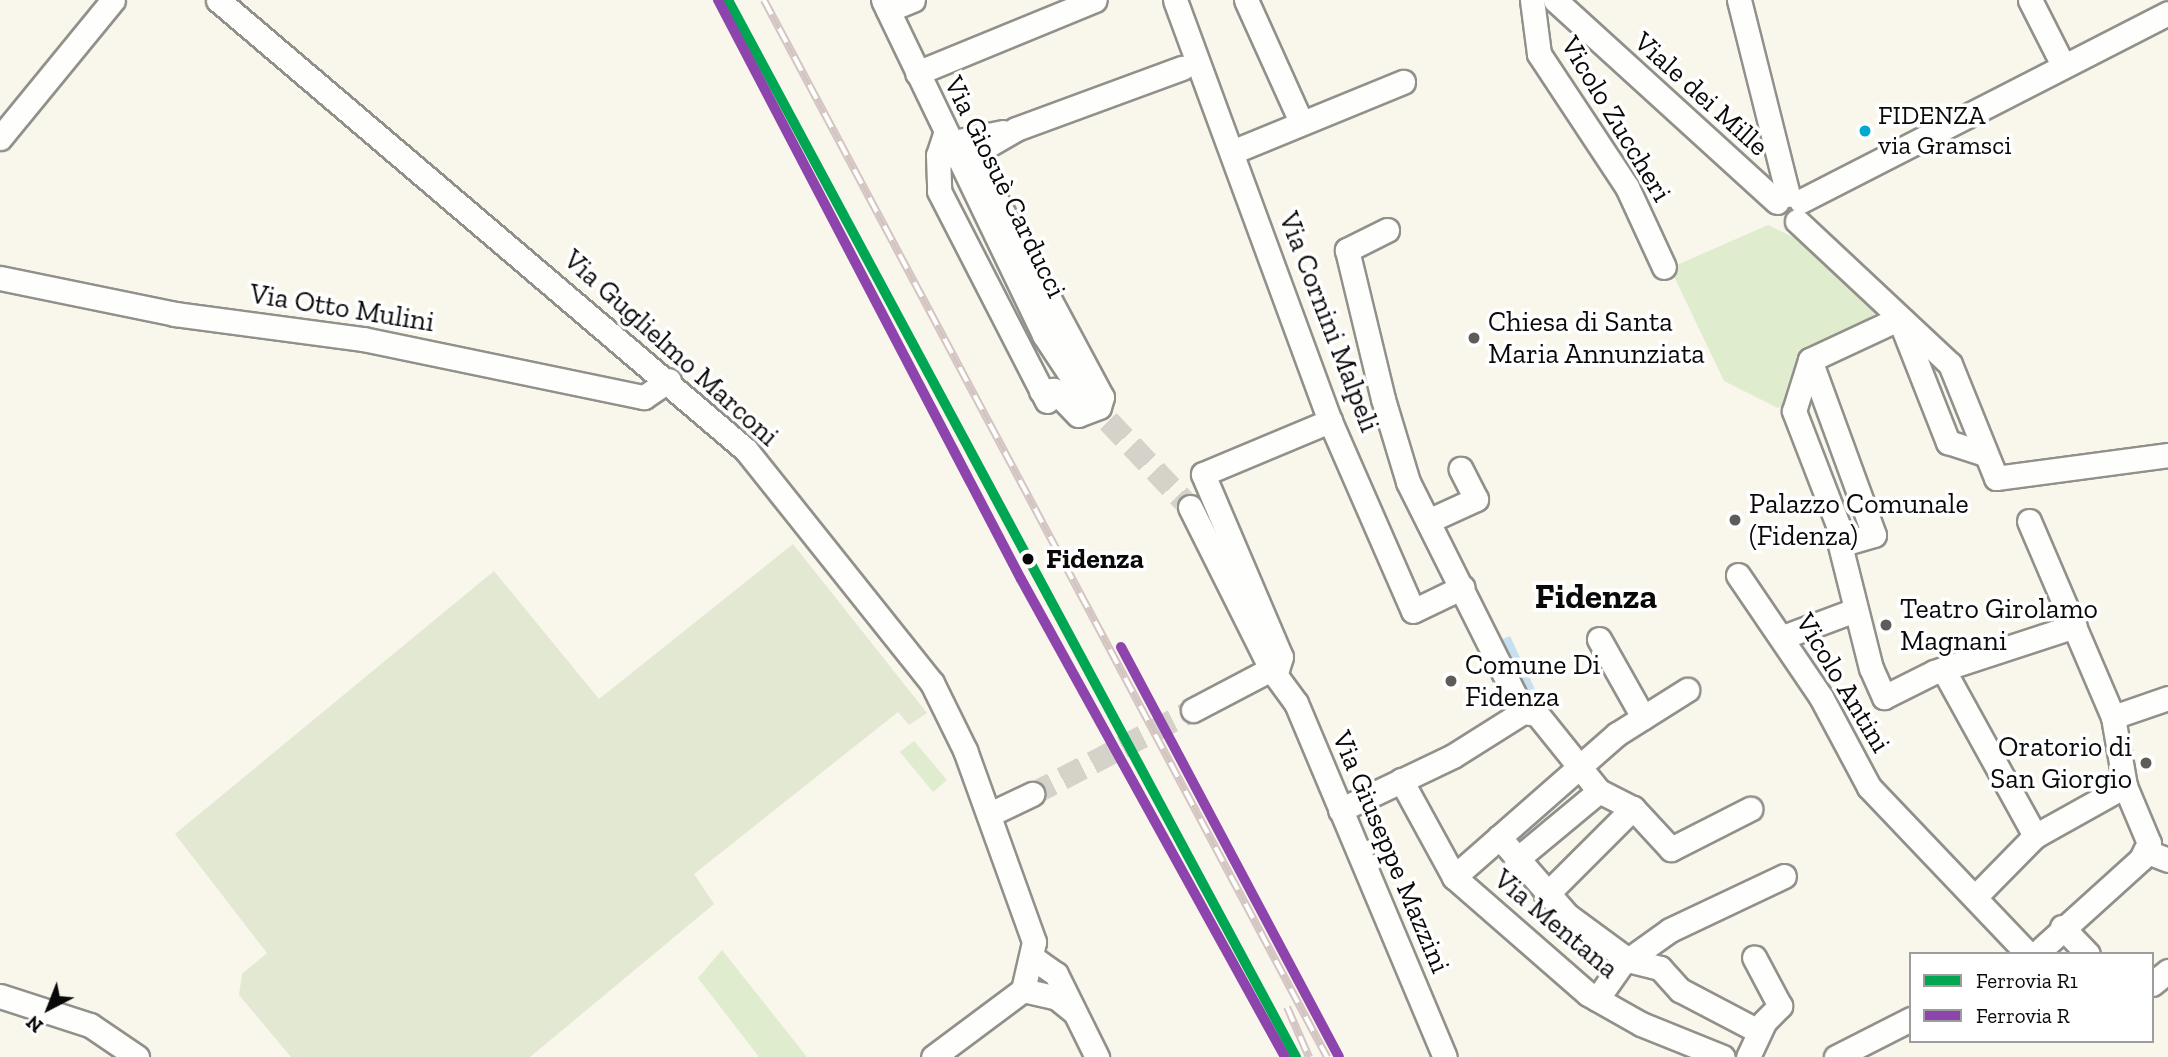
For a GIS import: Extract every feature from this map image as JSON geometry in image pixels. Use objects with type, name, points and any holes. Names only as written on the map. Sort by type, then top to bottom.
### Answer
[{"type":"street","points":[[0,138],[113,0]]},
{"type":"street","name":"Via Guglielmo Marconi","points":[[218,0],[669,380],[746,450],[932,683],[990,814],[1034,942],[1033,958]]},
{"type":"street","points":[[885,5],[913,0]]},
{"type":"street","points":[[917,73],[1095,0]]},
{"type":"street","name":"Via Cornini Malpeli","points":[[1175,0],[1330,421],[1413,611],[1463,587]]},
{"type":"street","points":[[1246,0],[1301,122]]},
{"type":"street","points":[[1739,0],[1791,204],[2168,13]]},
{"type":"street","points":[[2030,0],[2063,65]]},
{"type":"street","name":"Via Giosuè Carducci","points":[[885,5],[1044,335],[1083,394]]},
{"type":"street","points":[[1534,11],[1560,5]]},
{"type":"street","name":"Viale dei Mille","points":[[1560,5],[1791,204],[1898,319],[1950,364],[1984,454],[1996,478],[2168,455]]},
{"type":"street","name":"Vicolo Zuccheri","points":[[1534,11],[1539,54],[1627,187],[1664,267]]},
{"type":"street","points":[[956,149],[1101,397],[1098,407],[1078,415],[1047,394],[949,217],[939,191],[938,155],[1182,68]]},
{"type":"street","points":[[1231,152],[1403,82]]},
{"type":"street","points":[[956,149],[985,147],[1016,129]]},
{"type":"street","points":[[1387,230],[1347,250],[1383,398],[1408,482],[1524,712]]},
{"type":"street","name":"Via Otto Mulini","points":[[0,278],[175,314],[363,339],[645,397],[669,380]]},
{"type":"street","points":[[1898,319],[1810,360],[1794,411],[1843,544],[1855,610],[1884,696],[1943,669],[2075,626]]},
{"type":"street","points":[[1810,360],[1874,535],[1843,544]]},
{"type":"street","points":[[1193,710],[1273,672],[1281,657],[1203,474],[1330,421]]},
{"type":"street","points":[[1428,521],[1476,499],[1461,469]]},
{"type":"street","name":"Via Giuseppe Mazzini","points":[[1190,507],[1273,672],[1296,702],[1445,1057]]},
{"type":"street","points":[[2029,521],[2113,717],[2125,786],[2149,843],[2159,858],[2062,927],[2038,952]]},
{"type":"street","name":"Vicolo Antini","points":[[1738,575],[1783,637],[1869,787],[1897,821],[1975,897],[2026,952]]},
{"type":"street","points":[[1783,637],[1855,610]]},
{"type":"street","points":[[1599,639],[1643,718]]},
{"type":"street","points":[[1943,669],[2035,836]]},
{"type":"street","points":[[1454,877],[1579,766],[1643,718],[1687,690]]},
{"type":"street","points":[[2113,717],[2168,698]]},
{"type":"street","points":[[1340,810],[1401,780],[1524,712],[1537,714],[1599,791],[1633,808],[1671,849],[1750,810]]},
{"type":"street","name":"Via Mentana","points":[[1401,780],[1454,877],[1597,999],[1723,1057]]},
{"type":"street","points":[[1975,897],[2035,836],[2125,786]]},
{"type":"street","points":[[1516,860],[1599,791]]},
{"type":"street","points":[[990,814],[1032,794]]},
{"type":"street","points":[[1546,895],[1633,808]]},
{"type":"street","points":[[1499,837],[1546,895],[1628,960],[1660,968],[1680,990],[1759,1031]]},
{"type":"street","points":[[1597,999],[1628,960],[1670,930],[1784,876]]},
{"type":"street","points":[[2062,927],[2086,952]]},
{"type":"street","points":[[1748,1057],[1759,1031],[1780,1006],[1754,957]]},
{"type":"street","points":[[933,1057],[1023,990],[1033,958],[1056,974],[1097,1057]]},
{"type":"street","points":[[2154,982],[2168,971]]},
{"type":"street","points":[[1023,990],[1057,998],[1073,1011]]},
{"type":"street","points":[[0,996],[90,1025],[136,1057]]},
{"type":"street","points":[[1836,1057],[1869,1049],[1909,1020]]},
{"type":"green space","points":[[1768,225],[1803,242],[1877,313],[1801,357],[1789,400],[1778,408],[1724,381],[1670,268]]},
{"type":"green space","points":[[793,544],[927,713],[909,725],[898,712],[694,874],[714,904],[530,1057],[291,1057],[239,995],[242,974],[267,953],[175,834],[494,571],[599,699]]},
{"type":"green space","points":[[914,741],[947,780],[933,792],[900,752]]},
{"type":"green space","points":[[722,950],[807,1057],[759,1057],[698,978]]},
{"type":"water","points":[[1510,636],[1539,698],[1524,704],[1496,642]]},
{"type":"tunnel","points":[[1085,396],[1190,507]]},
{"type":"tunnel","points":[[1032,794],[1193,710]]},
{"type":"railway","points":[[764,0],[1327,1057]]},
{"type":"railway","points":[[1287,1007],[1309,1057]]},
{"type":"rail line","name":"R","points":[[718,0],[1021,579],[1285,1057]]},
{"type":"rail line","name":"R1","points":[[728,0],[1296,1057]]},
{"type":"rail line","name":"R","points":[[1121,647],[1339,1057]]},
{"type":"place","name":"FIDENZA via Gramsci","points":[[1865,131]]},
{"type":"place","name":"Chiesa di Santa Maria Annunziata","points":[[1474,338]]},
{"type":"place","name":"Palazzo Comunale (Fidenza)","points":[[1735,520]]},
{"type":"place","name":"Fidenza","points":[[1028,559]]},
{"type":"place","name":"Teatro Girolamo Magnani","points":[[1886,625]]},
{"type":"place","name":"Comune Di Fidenza","points":[[1451,681]]},
{"type":"place","name":"Oratorio di San Giorgio","points":[[2146,763]]},
{"type":"district","name":"Fidenza","points":[[1596,596]]}]
